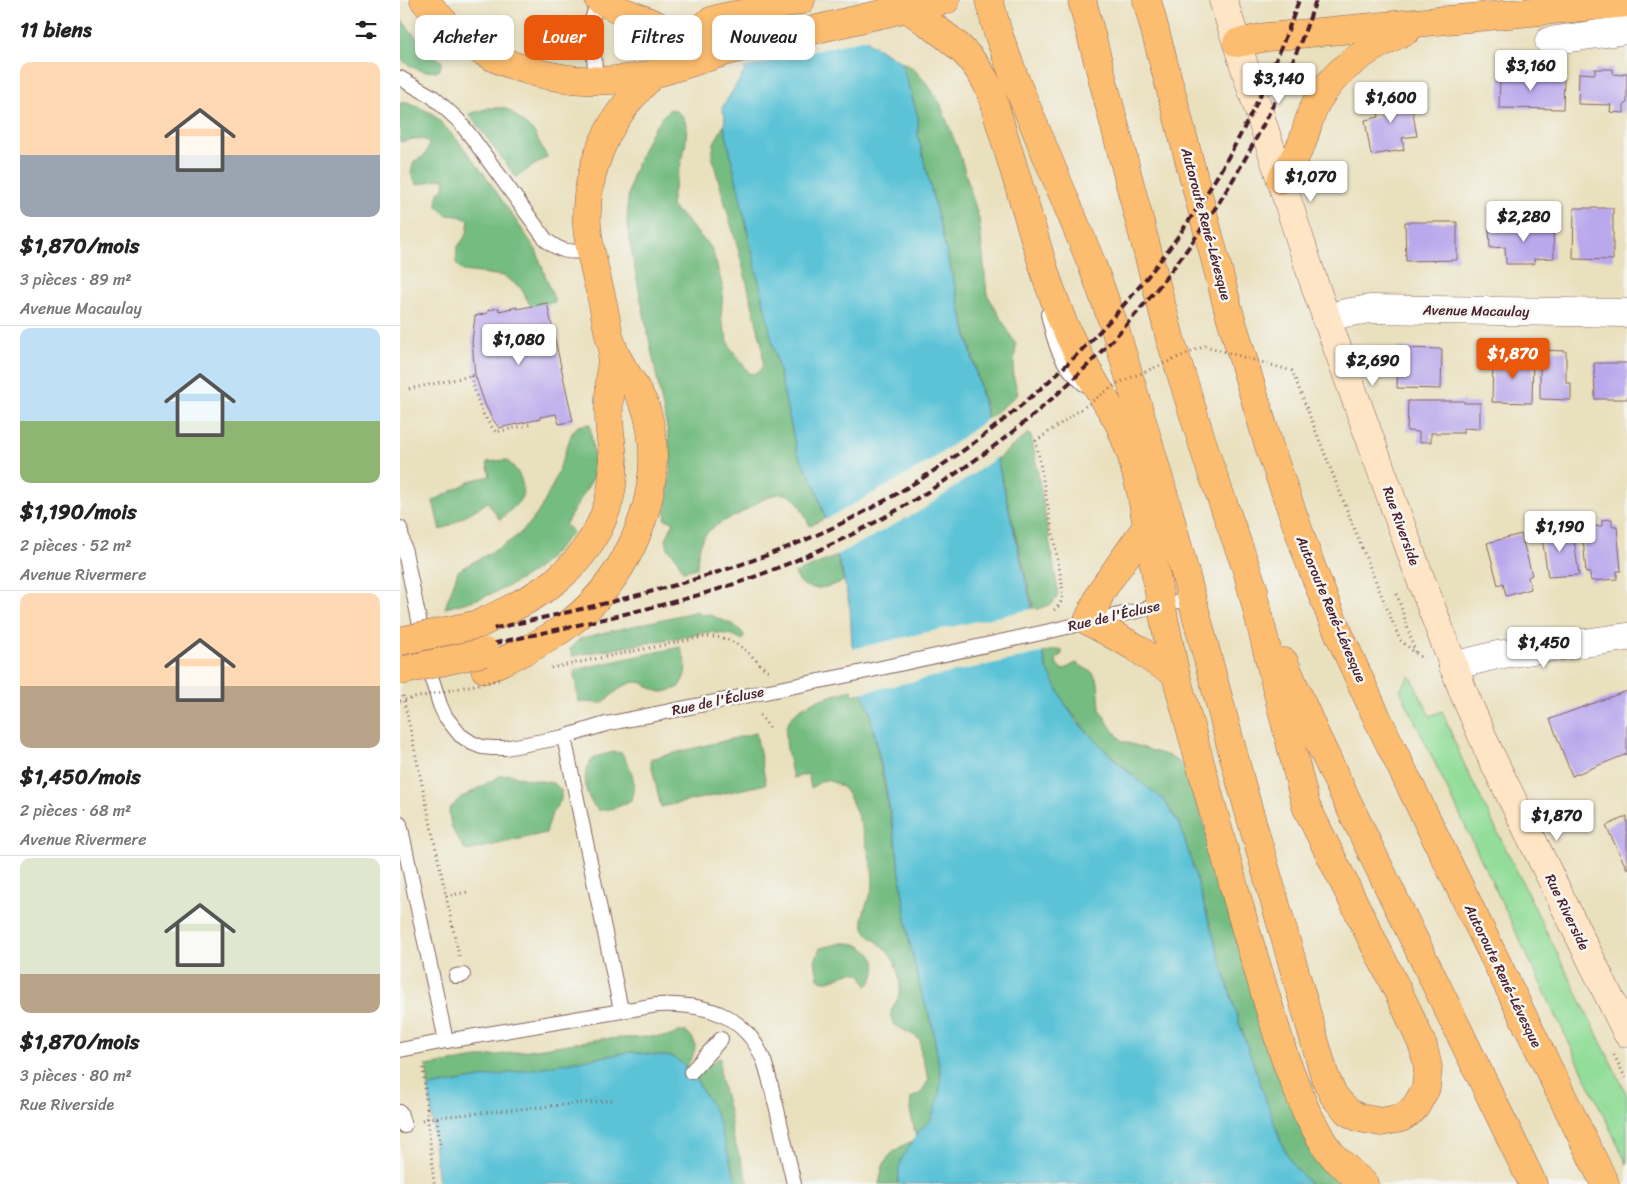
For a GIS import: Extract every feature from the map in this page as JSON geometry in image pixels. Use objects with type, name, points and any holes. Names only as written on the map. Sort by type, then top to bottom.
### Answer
[{"type":"main road","points":[[424,0],[456,33],[468,42],[498,58],[542,74],[570,80],[621,79],[652,74],[712,55]]},
{"type":"main road","points":[[599,0],[647,20],[709,26],[801,0]]},
{"type":"main road","points":[[815,26],[871,11],[907,8],[946,0]]},
{"type":"main road","points":[[989,0],[998,33],[1013,74],[1091,262],[1114,326],[1144,426],[1242,787],[1324,1077],[1334,1096],[1348,1112],[1360,1118],[1381,1122],[1401,1118],[1410,1113],[1416,1106],[1426,1088],[1428,1077],[1427,1057],[1407,1010],[1306,806],[1248,574]]},
{"type":"main road","points":[[1082,0],[1170,338],[1208,461],[1248,574],[1292,683],[1533,1184]]},
{"type":"main road","name":"Autoroute René-Lévesque","points":[[1147,0],[1229,312],[1269,446],[1310,563],[1330,614],[1386,736],[1605,1184]]},
{"type":"main road","points":[[1237,43],[1267,37],[1627,3]]},
{"type":"main road","points":[[907,8],[952,39],[970,57],[984,78],[996,105],[1047,279],[1064,323],[1080,358],[1106,398],[1132,454],[1175,672],[1247,934],[1294,1084],[1306,1112],[1324,1144],[1335,1158],[1364,1184]]},
{"type":"main road","points":[[1281,180],[1302,142],[1310,115],[1316,103],[1330,84],[1349,64],[1372,47],[1422,23]]},
{"type":"main road","points":[[709,26],[712,30]]},
{"type":"main road","points":[[400,641],[519,605],[544,590],[563,575],[591,542],[606,510],[612,491],[614,458],[609,416],[612,347],[591,250],[587,212],[596,160],[610,127],[627,101],[652,74],[709,26]]},
{"type":"main road","points":[[401,682],[491,667],[539,643],[568,625],[596,600],[619,569],[642,519],[650,489],[652,464],[646,409],[612,347]]},
{"type":"main road","points":[[1147,526],[1102,590],[1088,621],[1175,672]]},
{"type":"main road","points":[[400,625],[476,617]]},
{"type":"street","name":"Rue Riverside","points":[[1223,0],[1326,319],[1454,666],[1490,754],[1627,1033]]},
{"type":"street","points":[[1549,41],[1627,30]]},
{"type":"street","name":"Avenue Macaulay","points":[[1326,319],[1345,313],[1370,309],[1627,313]]},
{"type":"street","points":[[1454,666],[1478,658],[1627,637]]},
{"type":"lane","points":[[594,15],[599,0]]},
{"type":"lane","points":[[594,60],[596,80]]},
{"type":"lane","points":[[400,78],[433,97],[458,120],[546,240],[553,246],[566,252],[591,250]]},
{"type":"lane","name":"Rue de l'Écluse","points":[[400,528],[430,673],[440,705],[452,726],[460,735],[472,743],[492,748],[505,748],[564,737],[606,724],[849,675],[1192,598]]},
{"type":"lane","points":[[564,737],[621,1010]]},
{"type":"lane","points":[[400,824],[446,1041]]},
{"type":"lane","points":[[400,1050],[657,1005],[678,1004],[695,1006],[725,1016],[738,1024],[747,1033],[756,1045],[766,1069],[794,1184]]},
{"type":"lane","points":[[691,1072],[722,1039]]},
{"type":"lane","points":[[400,1112],[404,1126]]},
{"type":"path","points":[[1052,610],[1061,604],[1063,599],[1062,584],[1036,441],[1118,383],[1205,346],[1292,371],[1400,640],[1416,655]]},
{"type":"path","points":[[408,389],[473,375],[477,399],[484,416],[496,432],[533,424]]},
{"type":"path","points":[[546,669],[714,636],[722,637],[738,645],[767,671],[777,671]]},
{"type":"path","points":[[400,702],[491,667]]},
{"type":"path","points":[[401,682],[460,972]]},
{"type":"path","points":[[760,715],[771,730]]},
{"type":"path","points":[[446,896],[468,892]]},
{"type":"path","points":[[423,1068],[434,1184]]},
{"type":"path","points":[[428,1118],[613,1100]]},
{"type":"path","points":[[437,1118],[441,1152]]},
{"type":"green space","points":[[400,18],[415,36],[415,60],[440,60],[442,62],[439,71],[428,71],[409,65],[400,58]]},
{"type":"green space","points":[[901,62],[913,68],[940,103],[960,155],[979,219],[987,294],[1016,345],[1013,375],[1018,394],[988,419],[918,136],[918,117]]},
{"type":"green space","points":[[400,103],[408,103],[432,113],[459,142],[484,174],[536,250],[555,302],[531,307],[521,288],[504,276],[463,271],[456,264],[457,248],[467,234],[469,220],[458,216],[446,215],[437,206],[438,193],[444,188],[445,179],[416,184],[411,173],[414,161],[425,154],[429,142],[418,139],[400,142]]},
{"type":"green space","points":[[489,108],[504,108],[510,111],[534,132],[547,157],[516,177],[469,114]]},
{"type":"green space","points":[[670,109],[677,111],[682,116],[685,121],[686,130],[684,151],[671,206],[712,249],[723,288],[721,319],[730,347],[750,374],[758,373],[763,365],[762,345],[742,263],[712,157],[714,143],[724,125],[797,452],[815,485],[825,518],[810,526],[800,506],[792,497],[785,494],[770,496],[711,529],[701,544],[697,568],[683,571],[676,557],[668,549],[666,539],[674,522],[665,519],[671,463],[668,433],[627,223],[628,199],[632,176],[650,134]]},
{"type":"green space","points":[[590,424],[594,457],[593,478],[565,525],[573,532],[543,564],[516,582],[482,597],[445,608],[458,571],[504,545],[528,525],[545,501],[572,433],[578,426]]},
{"type":"green space","points":[[1029,433],[1032,439],[1058,596],[1052,604],[1034,610],[997,459]]},
{"type":"green space","points":[[506,460],[517,471],[523,485],[522,496],[515,506],[500,520],[488,502],[440,530],[433,501],[473,480],[490,476],[487,462]]},
{"type":"green space","points":[[837,556],[844,581],[823,588],[816,588],[804,585],[795,573]]},
{"type":"green space","points":[[698,611],[700,615],[708,614],[734,625],[744,634],[743,640],[733,635],[710,632],[572,656],[570,648],[581,638]]},
{"type":"green space","points":[[680,647],[686,668],[678,688],[666,692],[658,692],[643,683],[636,682],[622,687],[602,703],[579,702],[574,670]]},
{"type":"green space","points":[[1062,650],[1062,654],[1056,659],[1057,665],[1063,670],[1076,663],[1093,673],[1098,682],[1100,709],[1109,725],[1122,741],[1169,756],[1191,772],[1214,866],[1262,1020],[1349,1184],[1310,1184],[1293,1165],[1282,1145],[1239,1023],[1181,827],[1167,806],[1090,735],[1066,705],[1048,671],[1043,653]]},
{"type":"green space","points":[[1410,675],[1430,716],[1442,711],[1463,762],[1627,1095],[1627,1164],[1400,690]]},
{"type":"green space","points":[[852,690],[853,695],[863,692],[869,708],[896,845],[909,940],[922,995],[932,1024],[941,1077],[939,1097],[931,1120],[916,1136],[910,1110],[911,1098],[921,1093],[929,1079],[921,1054],[920,1040],[893,1024],[891,1012],[900,991],[894,961],[885,949],[868,935],[864,928],[864,911],[872,892],[873,880],[863,832],[849,796],[839,785],[823,780],[811,788],[808,774],[793,778],[787,749],[786,731],[794,714],[822,698]]},
{"type":"green space","points":[[756,733],[766,784],[661,807],[650,759]]},
{"type":"green space","points":[[614,752],[622,753],[631,771],[634,786],[633,793],[631,800],[623,805],[598,810],[587,793],[586,772],[588,765],[594,758]]},
{"type":"green space","points":[[509,774],[526,779],[554,783],[561,790],[561,800],[552,813],[546,833],[467,851],[454,832],[449,810],[459,799],[500,776]]},
{"type":"green space","points":[[842,943],[852,943],[860,946],[874,959],[876,964],[874,975],[867,986],[861,974],[856,973],[849,973],[829,981],[818,978],[815,961],[820,948]]},
{"type":"green space","points":[[678,1032],[687,1032],[695,1045],[694,1054],[686,1067],[672,1057],[630,1052],[429,1087],[426,1066],[601,1039],[671,1036]]},
{"type":"green space","points":[[720,1058],[720,1077],[730,1115],[732,1134],[749,1184],[737,1184],[708,1099],[695,1077]]},
{"type":"green space","points":[[913,1141],[899,1167],[898,1184],[879,1184],[883,1166],[890,1156],[901,1147]]},
{"type":"water","points":[[728,0],[858,0],[868,42],[901,62],[918,117],[918,136],[1046,667],[1076,721],[1117,762],[1163,799],[1181,827],[1239,1023],[1282,1145],[1293,1165],[1310,1184],[898,1184],[901,1160],[919,1131],[931,1120],[939,1097],[941,1077],[932,1024],[922,995],[909,940],[886,788],[869,708],[863,695],[852,644],[850,608],[842,571],[815,485],[797,452],[724,125],[725,116],[722,108],[745,71],[742,60],[815,60],[815,15],[732,15]]},
{"type":"water","points":[[630,1052],[672,1057],[683,1064],[695,1077],[716,1114],[737,1184],[438,1184],[429,1087]]},
{"type":"pier","points":[[725,0],[861,0],[870,38],[815,51],[815,15],[729,15]]},
{"type":"pier","points":[[740,60],[776,60],[742,68]]},
{"type":"pier","points":[[990,417],[999,456],[922,510],[835,556],[823,521],[936,457]]},
{"type":"pier","points":[[1036,608],[1045,652],[860,693],[851,649]]},
{"type":"building","points":[[1595,69],[1613,69],[1613,74],[1623,75],[1623,73],[1627,73],[1627,102],[1624,104],[1624,113],[1610,112],[1611,105],[1578,104],[1579,73],[1595,74]]},
{"type":"building","points":[[1500,73],[1545,74],[1545,78],[1564,78],[1563,109],[1499,108]]},
{"type":"building","points":[[1409,92],[1417,136],[1402,138],[1404,150],[1371,155],[1365,120],[1379,117],[1376,97]]},
{"type":"building","points":[[1574,208],[1613,208],[1613,260],[1573,259]]},
{"type":"building","points":[[1405,222],[1457,222],[1457,260],[1406,261]]},
{"type":"building","points":[[1553,226],[1554,258],[1534,259],[1534,264],[1506,264],[1505,247],[1490,248],[1489,228]]},
{"type":"building","points":[[547,303],[573,421],[559,424],[556,414],[499,428],[485,404],[475,375],[472,342],[475,316],[488,313],[488,310],[499,308],[499,311]]},
{"type":"building","points":[[1398,348],[1442,349],[1441,389],[1397,388]]},
{"type":"building","points":[[1540,350],[1566,351],[1566,383],[1571,383],[1571,400],[1540,399]]},
{"type":"building","points":[[1493,357],[1533,358],[1532,403],[1492,402]]},
{"type":"building","points":[[1594,363],[1627,363],[1627,399],[1595,399]]},
{"type":"building","points":[[1408,401],[1464,401],[1464,403],[1480,403],[1480,429],[1463,428],[1463,433],[1431,433],[1431,442],[1419,442],[1419,432],[1407,431]]},
{"type":"building","points":[[1612,519],[1612,526],[1617,526],[1621,571],[1617,571],[1617,579],[1591,581],[1590,573],[1586,573],[1582,527],[1602,526],[1602,520]]},
{"type":"building","points":[[1558,526],[1559,534],[1573,533],[1579,575],[1548,577],[1542,537],[1545,536],[1544,528]]},
{"type":"building","points":[[1521,534],[1532,575],[1528,577],[1531,589],[1506,596],[1503,583],[1498,585],[1487,543]]},
{"type":"building","points":[[1627,691],[1627,754],[1572,776],[1550,719]]},
{"type":"building","points":[[1627,816],[1627,869],[1606,826]]},
{"type":"railway","points":[[400,649],[599,605],[697,579],[745,563],[793,545],[854,517],[913,484],[971,445],[1025,402],[1077,355],[1124,305],[1167,251],[1205,196],[1246,125],[1280,51],[1299,0]]},
{"type":"railway","points":[[400,664],[631,612],[744,581],[858,532],[947,480],[1029,419],[1104,349],[1170,272],[1228,188],[1277,97],[1316,0]]}]
